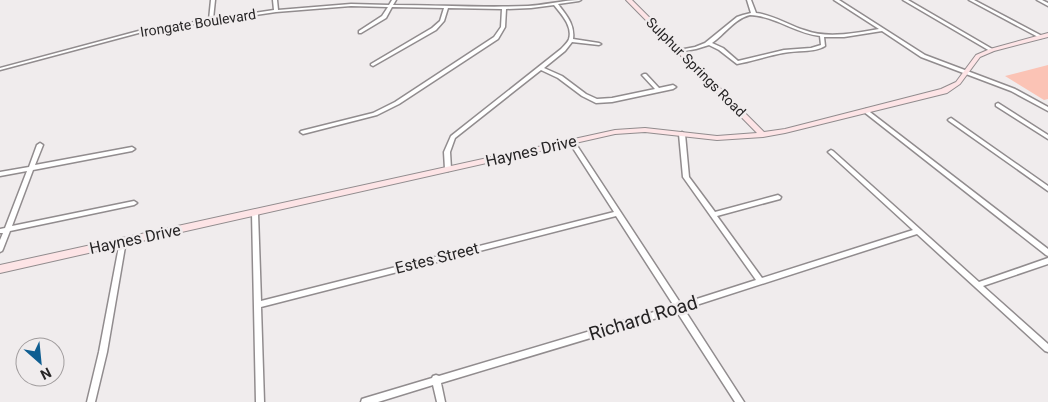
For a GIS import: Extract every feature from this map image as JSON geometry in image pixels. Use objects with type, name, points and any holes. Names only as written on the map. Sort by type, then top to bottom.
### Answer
[{"type":"street","points":[[211,20],[214,0]]},
{"type":"street","points":[[275,0],[276,11]]},
{"type":"street","name":"Irongate Boulevard","points":[[0,69],[146,30],[276,11],[393,2],[446,7],[504,8],[579,0]]},
{"type":"street","name":"Sulphur Springs Road","points":[[629,0],[763,135]]},
{"type":"street","points":[[749,0],[754,14]]},
{"type":"street","points":[[836,0],[923,56],[1013,90],[1048,109]]},
{"type":"street","points":[[905,0],[992,50]]},
{"type":"street","points":[[971,0],[1045,36]]},
{"type":"street","points":[[1038,0],[1048,5]]},
{"type":"street","points":[[361,32],[384,17],[393,2]]},
{"type":"street","points":[[448,169],[447,152],[453,137],[563,50],[571,40],[572,32],[569,22],[554,2]]},
{"type":"street","points":[[373,65],[434,29],[442,22],[446,7]]},
{"type":"street","points":[[303,132],[375,114],[397,103],[496,38],[503,27],[504,8]]},
{"type":"street","points":[[681,51],[709,43],[740,16],[754,14],[768,17],[805,32],[822,35],[847,36],[883,30]]},
{"type":"street","points":[[709,43],[721,49],[737,63],[791,50],[818,48],[823,46],[822,35]]},
{"type":"street","name":"Haynes Drive","points":[[0,269],[616,132],[645,130],[718,138],[763,135],[866,111],[944,90],[958,83],[978,56],[992,50],[1045,36]]},
{"type":"street","points":[[571,40],[599,44]]},
{"type":"street","points":[[540,68],[560,77],[584,95],[596,101],[612,100],[673,87]]},
{"type":"street","points":[[644,75],[658,90]]},
{"type":"street","points":[[998,105],[1048,137]]},
{"type":"street","points":[[866,111],[1048,253]]},
{"type":"street","points":[[951,120],[1048,189]]},
{"type":"street","points":[[682,134],[686,177],[760,281]]},
{"type":"street","points":[[572,142],[740,402]]},
{"type":"street","points":[[0,248],[3,231],[40,145]]},
{"type":"street","points":[[0,174],[132,149]]},
{"type":"street","points":[[831,152],[1048,349]]},
{"type":"street","points":[[713,215],[778,198]]},
{"type":"street","points":[[3,231],[134,203]]},
{"type":"street","points":[[255,213],[260,402]]},
{"type":"street","name":"Estes Street","points":[[257,305],[618,213]]},
{"type":"street","name":"Richard Road","points":[[365,402],[679,308],[919,231]]},
{"type":"street","points":[[91,402],[103,352],[122,241]]},
{"type":"street","points":[[978,285],[1048,261]]},
{"type":"street","points":[[436,380],[441,402]]},
{"type":"shaded area","points":[[1048,65],[1048,99],[1044,100],[1005,76]]}]
